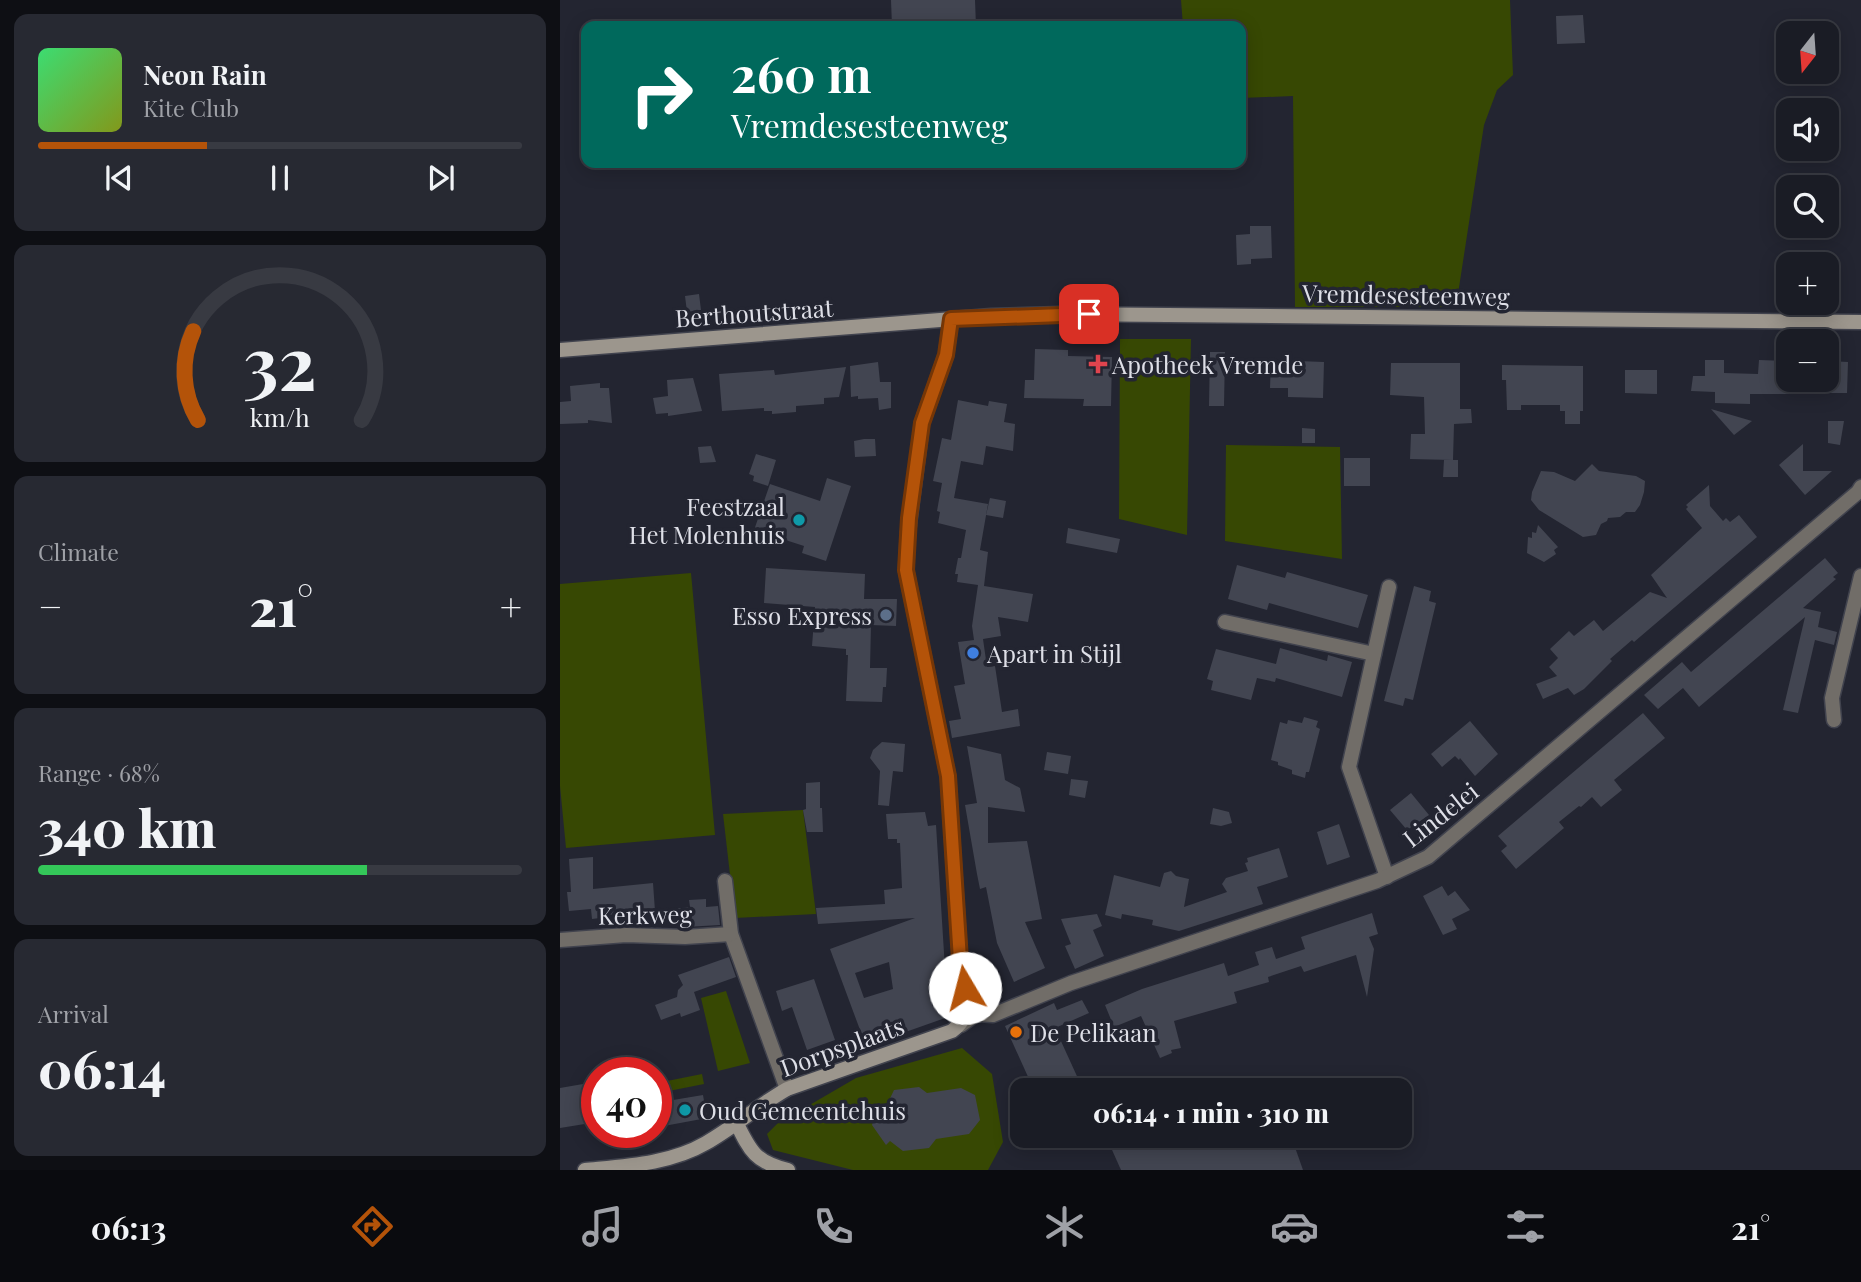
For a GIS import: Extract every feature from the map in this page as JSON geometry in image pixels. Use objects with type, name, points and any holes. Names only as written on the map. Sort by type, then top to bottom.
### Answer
[{"type":"street","name":"Vremdesesteenweg","points":[[951,319],[1062,314],[1861,322]]},
{"type":"street","name":"Berthoutstraat","points":[[560,350],[951,319]]},
{"type":"street","points":[[951,319],[946,355],[922,423],[909,523],[906,570],[948,776],[961,975],[968,1002],[961,1025]]},
{"type":"street","name":"Lindelei","points":[[961,1025],[976,1014],[993,1016],[1071,983],[1387,877],[1428,857],[1860,492]]},
{"type":"street","points":[[1834,720],[1832,698],[1861,576]]},
{"type":"street","points":[[1387,877],[1349,766],[1389,587]]},
{"type":"street","points":[[1225,622],[1374,654]]},
{"type":"street","name":"Kerkweg","points":[[725,881],[731,934],[787,1089]]},
{"type":"street","name":"Kerkweg","points":[[560,940],[626,935],[685,937],[731,934]]},
{"type":"street","name":"Dorpsplaats","points":[[585,1170],[652,1163],[680,1154],[705,1144],[787,1089],[952,1031],[961,1025]]},
{"type":"street","points":[[736,1122],[749,1148],[762,1162],[788,1170]]},
{"type":"green space","points":[[1181,0],[1510,0],[1513,75],[1497,90],[1484,125],[1456,307],[1295,307],[1293,96],[1246,98],[1246,21],[1183,21]]},
{"type":"green space","points":[[1120,339],[1191,339],[1187,535],[1119,519]]},
{"type":"green space","points":[[1226,445],[1340,447],[1342,559],[1225,541]]},
{"type":"green space","points":[[691,573],[715,835],[566,848],[560,786],[560,584]]},
{"type":"green space","points":[[803,810],[816,914],[735,918],[723,814]]},
{"type":"green space","points":[[726,991],[750,1063],[718,1071],[701,998]]},
{"type":"green space","points":[[962,1048],[992,1074],[1003,1142],[988,1170],[853,1170],[773,1150],[767,1134],[777,1124],[856,1078]]},
{"type":"green space","points":[[702,1074],[704,1084],[672,1090],[672,1080]]},
{"type":"building","points":[[891,0],[975,0],[976,21],[892,21]]},
{"type":"building","points":[[1583,15],[1585,43],[1557,44],[1556,16]]},
{"type":"building","points":[[1250,226],[1271,226],[1272,258],[1251,259],[1251,264],[1237,265],[1236,235],[1250,234]]},
{"type":"building","points":[[699,294],[701,310],[687,312],[685,296]]},
{"type":"building","points":[[1035,349],[1068,350],[1068,356],[1112,357],[1111,406],[1083,406],[1084,399],[1024,398],[1025,380],[1034,380]]},
{"type":"building","points":[[1210,352],[1225,352],[1224,406],[1209,406]]},
{"type":"building","points":[[1271,360],[1324,362],[1323,398],[1288,397],[1288,388],[1270,388]]},
{"type":"building","points":[[1705,360],[1724,360],[1724,373],[1758,374],[1759,360],[1776,361],[1776,392],[1795,394],[1750,394],[1750,404],[1715,403],[1715,392],[1691,391],[1693,376],[1705,376]]},
{"type":"building","points":[[878,362],[880,382],[891,382],[891,408],[879,410],[878,398],[851,397],[850,366]]},
{"type":"building","points":[[1839,362],[1848,362],[1847,393],[1828,393],[1839,392]]},
{"type":"building","points":[[1391,363],[1460,363],[1460,409],[1471,409],[1472,423],[1454,424],[1453,460],[1410,459],[1411,434],[1425,434],[1424,397],[1390,395]]},
{"type":"building","points":[[1502,365],[1583,366],[1583,411],[1580,411],[1580,424],[1565,424],[1565,411],[1560,411],[1560,405],[1521,405],[1521,410],[1507,410],[1506,380],[1502,380]]},
{"type":"building","points":[[846,367],[839,397],[824,398],[824,404],[796,406],[796,412],[772,414],[772,411],[764,411],[764,408],[722,411],[719,374],[774,370],[775,375]]},
{"type":"building","points":[[1625,370],[1657,370],[1657,394],[1625,393]]},
{"type":"building","points":[[693,378],[702,411],[668,416],[668,413],[656,414],[653,398],[668,396],[667,380]]},
{"type":"building","points":[[600,383],[600,388],[609,388],[612,423],[588,420],[588,423],[560,424],[560,402],[571,401],[570,386]]},
{"type":"building","points":[[958,400],[988,406],[989,401],[1007,404],[1004,422],[1015,424],[1013,451],[986,446],[983,465],[961,461],[954,498],[988,504],[980,550],[988,552],[984,586],[1033,594],[1028,622],[998,617],[1001,636],[983,639],[987,667],[995,666],[1002,712],[1018,709],[1020,726],[952,738],[949,721],[961,719],[954,686],[965,684],[958,642],[974,640],[972,626],[978,585],[957,582],[958,574],[955,574],[966,530],[938,523],[940,512],[937,511],[942,483],[933,481],[942,438],[951,440]]},
{"type":"building","points":[[1711,409],[1752,421],[1734,435]]},
{"type":"building","points":[[1828,421],[1844,421],[1840,445],[1828,443]]},
{"type":"building","points":[[1302,428],[1315,429],[1315,443],[1302,443]]},
{"type":"building","points":[[875,439],[876,456],[855,457],[854,441]]},
{"type":"building","points":[[1803,444],[1803,471],[1832,471],[1805,495],[1779,465]]},
{"type":"building","points":[[711,446],[716,462],[700,463],[698,447]]},
{"type":"building","points":[[756,454],[776,460],[768,486],[753,481],[754,476],[749,474]]},
{"type":"building","points":[[1344,458],[1370,458],[1370,486],[1344,486]]},
{"type":"building","points":[[1444,460],[1458,460],[1458,477],[1443,477]]},
{"type":"building","points":[[1592,464],[1599,471],[1636,476],[1645,481],[1644,492],[1635,512],[1608,518],[1601,524],[1596,535],[1583,537],[1539,510],[1531,500],[1541,471],[1554,472],[1575,481]]},
{"type":"building","name":"Feestzaal Het Molenhuis","points":[[827,478],[851,486],[826,561],[802,553],[804,546],[770,535],[768,541],[752,536],[770,484],[820,501]]},
{"type":"building","points":[[1709,485],[1710,506],[1723,521],[1726,518],[1730,522],[1739,515],[1757,537],[1634,642],[1632,640],[1610,659],[1612,661],[1584,689],[1574,695],[1568,688],[1543,699],[1536,684],[1557,676],[1549,667],[1558,658],[1550,649],[1569,631],[1574,636],[1594,620],[1603,631],[1650,592],[1667,598],[1651,575],[1702,528],[1686,509],[1686,505]]},
{"type":"building","points":[[990,498],[1006,501],[1003,518],[986,515]]},
{"type":"building","points":[[1538,525],[1558,547],[1554,550],[1556,554],[1544,562],[1527,553],[1528,537],[1532,538],[1532,532],[1536,533]]},
{"type":"building","points":[[1068,528],[1120,539],[1117,553],[1066,543]]},
{"type":"building","points":[[1825,558],[1838,573],[1833,577],[1836,579],[1803,608],[1821,612],[1818,627],[1837,632],[1834,645],[1815,640],[1798,713],[1783,710],[1805,617],[1699,707],[1683,688],[1658,709],[1644,695],[1682,662],[1691,672]]},
{"type":"building","points":[[1237,565],[1285,578],[1287,572],[1368,595],[1358,628],[1269,603],[1267,610],[1228,599]]},
{"type":"building","points":[[766,568],[865,574],[864,599],[897,599],[896,626],[871,625],[870,668],[887,668],[882,702],[846,701],[846,649],[812,646],[815,607],[764,603]]},
{"type":"building","points":[[1414,586],[1431,591],[1429,601],[1436,603],[1413,700],[1405,698],[1403,706],[1384,701]]},
{"type":"building","points":[[1280,648],[1327,661],[1328,655],[1352,662],[1342,697],[1276,678],[1275,682],[1257,678],[1251,700],[1211,690],[1213,681],[1207,679],[1216,649],[1276,664]]},
{"type":"building","points":[[1643,713],[1665,738],[1614,780],[1622,790],[1601,807],[1592,797],[1579,806],[1559,822],[1564,828],[1516,869],[1501,851],[1507,846],[1498,836]]},
{"type":"building","points":[[1304,717],[1318,721],[1316,727],[1320,729],[1305,778],[1292,774],[1292,770],[1271,760],[1280,722],[1287,724],[1288,720],[1302,723]]},
{"type":"building","points":[[1470,721],[1498,754],[1475,776],[1460,758],[1459,760],[1455,756],[1442,767],[1431,754]]},
{"type":"building","points":[[882,742],[905,744],[903,772],[893,771],[889,806],[878,805],[880,771],[870,758],[873,750]]},
{"type":"building","points":[[967,746],[1001,754],[1005,780],[1020,788],[1025,812],[988,807],[988,843],[1027,841],[1042,919],[1025,922],[1045,968],[1014,982],[997,943],[986,887],[980,889],[977,874],[965,805],[977,803]]},
{"type":"building","points":[[1047,752],[1071,756],[1068,774],[1044,770]]},
{"type":"building","points":[[1071,779],[1088,781],[1085,798],[1069,795]]},
{"type":"building","points":[[820,782],[823,832],[807,832],[803,810],[806,809],[806,783]]},
{"type":"building","points":[[1411,793],[1429,815],[1407,830],[1390,810]]},
{"type":"building","points":[[1213,808],[1229,812],[1232,823],[1221,826],[1210,824]]},
{"type":"building","points":[[925,812],[928,826],[936,825],[948,1017],[866,1046],[830,949],[915,918],[818,924],[816,908],[885,904],[884,890],[902,888],[900,843],[897,843],[897,839],[888,839],[886,814]],"holes":[[[889,962],[893,989],[864,998],[855,973]]]},
{"type":"building","points":[[1339,824],[1350,857],[1327,865],[1317,832]]},
{"type":"building","points":[[1279,848],[1288,877],[1257,887],[1263,904],[1179,931],[1152,925],[1153,920],[1122,914],[1121,919],[1105,915],[1114,875],[1160,887],[1164,873],[1171,871],[1176,876],[1189,879],[1184,907],[1227,892],[1222,884],[1226,878],[1248,871],[1245,863],[1248,862],[1247,858]]},
{"type":"building","points":[[593,857],[593,889],[653,883],[655,911],[592,919],[591,909],[569,911],[569,859]]},
{"type":"building","points":[[1442,886],[1448,896],[1455,891],[1470,910],[1452,919],[1457,929],[1443,935],[1423,896]]},
{"type":"building","points":[[706,899],[706,907],[718,906],[720,925],[675,927],[674,923],[667,924],[665,910],[690,907],[689,900]]},
{"type":"building","points":[[1372,913],[1378,934],[1369,937],[1374,949],[1367,997],[1356,955],[1304,972],[1301,966],[1268,977],[1269,982],[1234,992],[1237,1003],[1174,1021],[1181,1048],[1171,1050],[1172,1053],[1160,1058],[1141,1016],[1114,1027],[1105,1005],[1142,989],[1224,963],[1228,976],[1259,965],[1255,952],[1272,947],[1276,959],[1305,949],[1301,937]]},
{"type":"building","points":[[1097,914],[1102,926],[1093,930],[1104,956],[1075,969],[1065,946],[1071,944],[1061,919]]},
{"type":"building","points":[[729,957],[736,977],[694,992],[700,1010],[661,1020],[655,1005],[677,997],[678,990],[683,985],[678,975]]},
{"type":"building","points":[[814,979],[835,1040],[807,1050],[792,1007],[782,1011],[776,991]]},
{"type":"building","points":[[1082,1000],[1089,1013],[1055,1028],[1078,1078],[1029,1078],[1005,1026],[1054,1003],[1057,1010]]},
{"type":"building","points":[[581,1084],[581,1125],[560,1128],[560,1088]]},
{"type":"building","points":[[919,1087],[927,1093],[961,1088],[975,1095],[980,1120],[969,1134],[936,1139],[929,1148],[903,1151],[890,1141],[886,1145],[872,1125],[875,1113],[885,1109],[894,1090]]},
{"type":"building","name":"Oud Gemeentehuis","points":[[672,1092],[673,1100],[703,1095],[707,1118],[672,1125]]},
{"type":"building","points":[[1111,1148],[1295,1148],[1303,1170],[1121,1170]]},
{"type":"place","name":"Apotheek Vremde","points":[[1098,364]]},
{"type":"place","name":"Feestzaal Het Molenhuis","points":[[799,520]]},
{"type":"place","name":"Esso Express","points":[[886,615]]},
{"type":"place","name":"Apart in Stijl","points":[[973,653]]},
{"type":"place","name":"De Pelikaan","points":[[1016,1032]]},
{"type":"place","name":"Oud Gemeentehuis","points":[[685,1110]]},
{"type":"route","points":[[965,988],[961,975],[948,776],[906,570],[909,518],[919,439],[935,381],[946,355],[951,319],[1089,314]]}]
